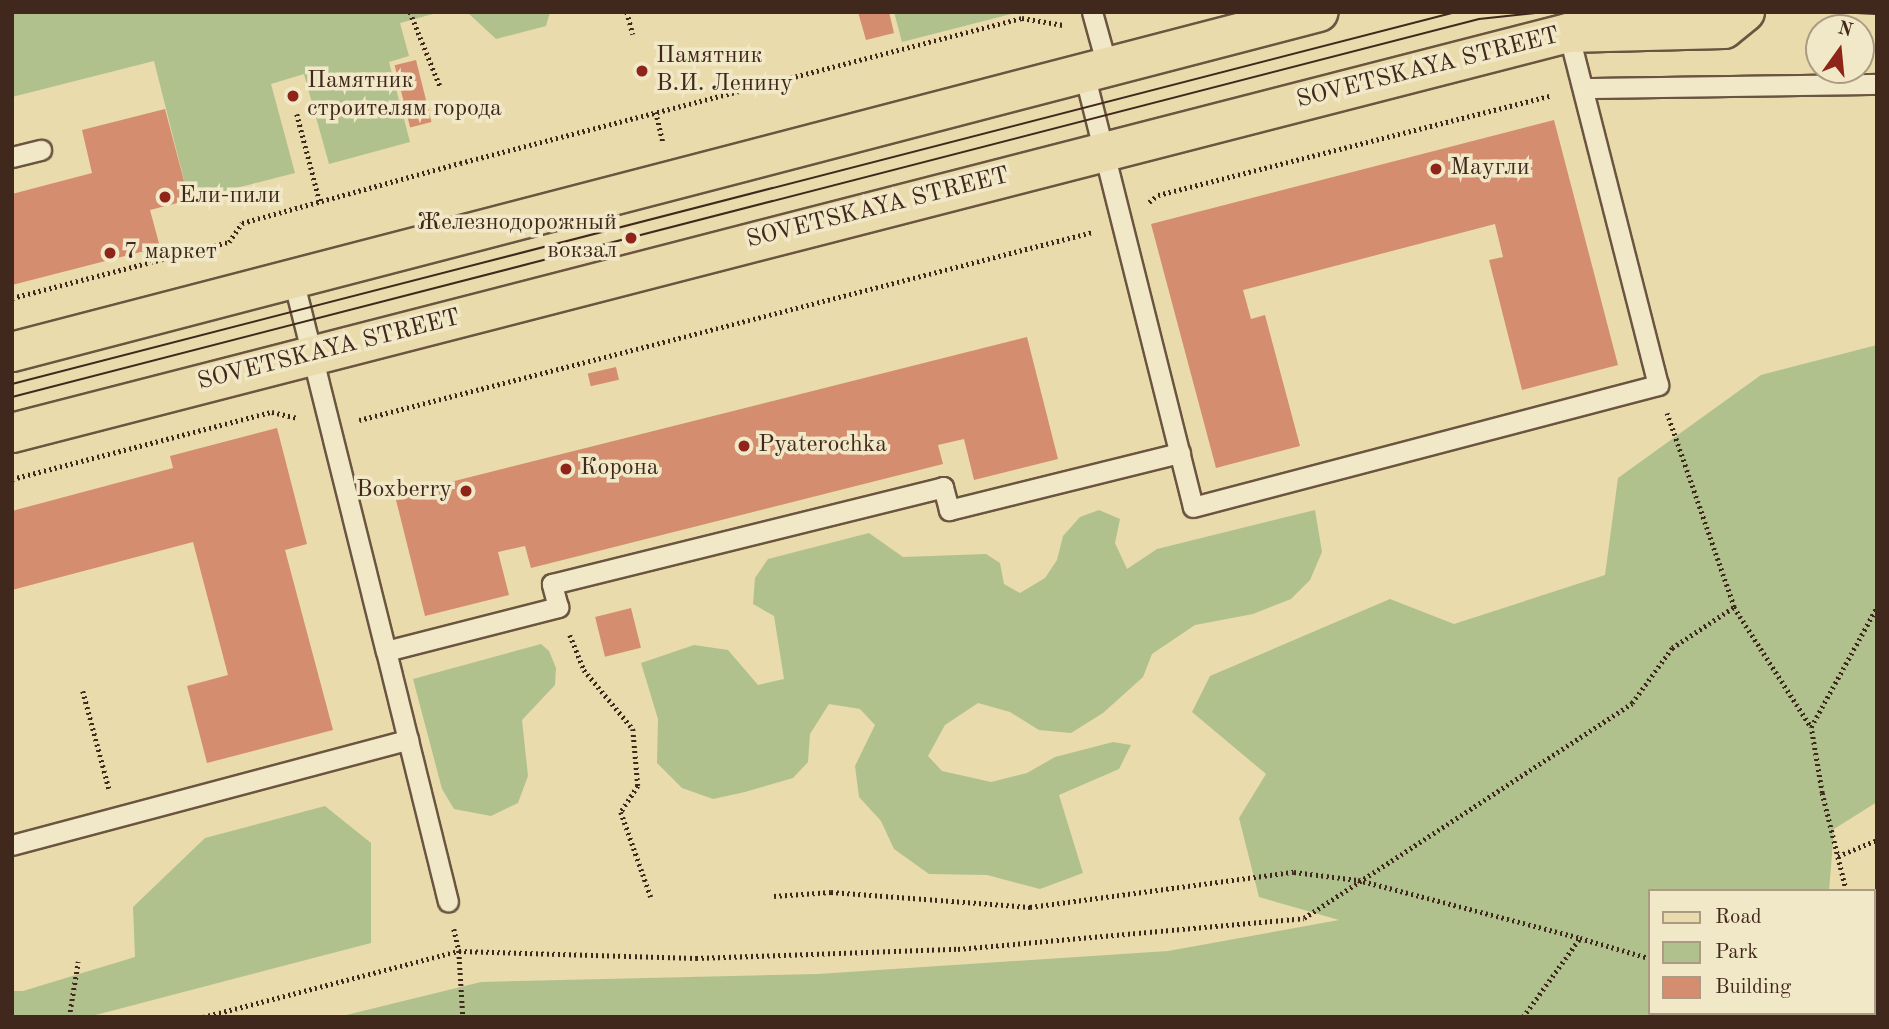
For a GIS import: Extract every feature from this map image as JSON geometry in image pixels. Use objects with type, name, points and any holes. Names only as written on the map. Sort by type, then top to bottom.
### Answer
[{"type":"main road","points":[[12,352],[293,279],[1095,45],[1319,12]]},
{"type":"main road","name":"SOVETSKAYA STREET","points":[[12,433],[1568,33],[1724,29],[1745,12]]},
{"type":"lane","points":[[1095,45],[1103,151],[1193,508],[1658,385],[1568,33]]},
{"type":"lane","points":[[1584,88],[1877,84]]},
{"type":"lane","points":[[12,157],[41,150]]},
{"type":"lane","points":[[293,279],[448,901]]},
{"type":"lane","points":[[386,651],[558,607],[552,584],[943,487],[949,510],[1180,453]]},
{"type":"lane","points":[[12,845],[408,740]]},
{"type":"path","points":[[410,12],[440,86]]},
{"type":"path","points":[[627,12],[633,34]]},
{"type":"path","points":[[12,298],[229,242],[242,223],[1021,18],[1095,45]]},
{"type":"path","points":[[12,479],[272,411],[330,428],[1122,225],[1158,195],[1584,88]]},
{"type":"path","points":[[656,112],[664,146]]},
{"type":"path","points":[[298,114],[320,202]]},
{"type":"path","points":[[1658,385],[1734,607],[1811,727],[1822,793],[1846,889]]},
{"type":"path","points":[[558,607],[584,670],[634,729],[638,786],[621,813],[651,897]]},
{"type":"path","points":[[204,1017],[459,951],[696,958],[958,948],[1304,918],[1358,880],[1632,703],[1672,648],[1734,607]]},
{"type":"path","points":[[1811,727],[1877,607]]},
{"type":"path","points":[[83,691],[117,817]]},
{"type":"path","points":[[1838,856],[1877,840]]},
{"type":"path","points":[[774,896],[831,892],[1030,907],[1294,872],[1358,880],[1647,957]]},
{"type":"path","points":[[1523,1017],[1580,938]]},
{"type":"path","points":[[459,951],[463,1017]]},
{"type":"path","points":[[69,1017],[78,962]]},
{"type":"green space","points":[[12,12],[440,12],[400,23],[409,56],[389,62],[410,142],[329,164],[304,74],[271,84],[295,173],[189,200],[154,61],[12,97]]},
{"type":"green space","points":[[467,12],[550,12],[546,26],[496,39]]},
{"type":"green space","points":[[894,12],[1019,12],[902,42]]},
{"type":"green space","points":[[1877,345],[1877,802],[1834,829],[1829,889],[1647,889],[1647,1015],[1875,1015],[1875,976],[1877,1017],[338,1017],[481,982],[818,974],[1168,951],[1339,920],[1259,897],[1239,818],[1266,774],[1192,712],[1210,676],[1390,599],[1454,624],[1605,575],[1618,478],[1761,375]]},
{"type":"green space","points":[[1099,510],[1120,519],[1115,543],[1127,569],[1157,549],[1315,510],[1322,552],[1310,580],[1291,599],[1253,614],[1195,625],[1152,654],[1143,677],[1103,713],[1071,733],[1039,730],[1010,712],[978,703],[945,725],[928,756],[942,771],[991,782],[1027,773],[1055,757],[1113,742],[1131,745],[1119,769],[1059,795],[1083,873],[1040,889],[987,875],[929,874],[894,849],[881,821],[859,797],[855,766],[875,725],[860,709],[829,704],[810,734],[808,762],[793,778],[745,792],[713,799],[682,788],[657,763],[658,719],[641,663],[694,645],[728,650],[758,685],[784,679],[774,616],[753,604],[755,578],[768,559],[869,533],[903,557],[986,554],[1000,563],[1004,584],[1020,593],[1045,578],[1057,560],[1063,536],[1080,517]]},
{"type":"green space","points":[[541,644],[549,651],[556,668],[555,685],[522,720],[528,776],[518,803],[491,816],[454,809],[442,789],[413,679]]},
{"type":"green space","points":[[325,806],[371,843],[371,943],[88,1017],[12,1017],[12,991],[23,991],[135,957],[133,907],[205,838]]},
{"type":"building","points":[[858,12],[889,12],[894,33],[866,40]]},
{"type":"building","points":[[416,60],[431,122],[410,127],[395,65]]},
{"type":"building","points":[[165,109],[189,200],[150,210],[160,247],[12,285],[12,194],[92,173],[82,130]]},
{"type":"building","points":[[1554,120],[1618,365],[1522,390],[1489,260],[1503,257],[1495,224],[1243,290],[1251,319],[1265,315],[1300,446],[1216,468],[1151,224]]},
{"type":"building","points":[[1027,337],[1058,459],[974,480],[964,439],[938,445],[943,464],[531,568],[525,546],[498,552],[509,595],[425,616],[395,496]]},
{"type":"building","points":[[616,367],[619,380],[591,386],[588,374]]},
{"type":"building","points":[[277,428],[307,544],[285,550],[333,730],[207,763],[187,686],[228,675],[193,542],[12,590],[12,511],[173,468],[170,456]]},
{"type":"building","points":[[631,608],[641,648],[605,657],[595,617]]},
{"type":"tram line","points":[[12,384],[1456,12]]},
{"type":"tram line","points":[[12,397],[1479,19],[1545,12]]},
{"type":"tram line","points":[[1835,12],[1877,14]]},
{"type":"place","name":"Памятник В.И. Ленину","points":[[642,71]]},
{"type":"place","name":"Памятник строителям города","points":[[293,96]]},
{"type":"place","name":"Маугли","points":[[1436,169]]},
{"type":"place","name":"Ели-пили","points":[[165,197]]},
{"type":"place","name":"Железнодорожный вокзал","points":[[631,238]]},
{"type":"place","name":"7 маркет","points":[[110,253]]},
{"type":"place","name":"Pyaterochka","points":[[744,446]]},
{"type":"place","name":"Корона","points":[[566,469]]},
{"type":"place","name":"Boxberry","points":[[466,491]]}]
